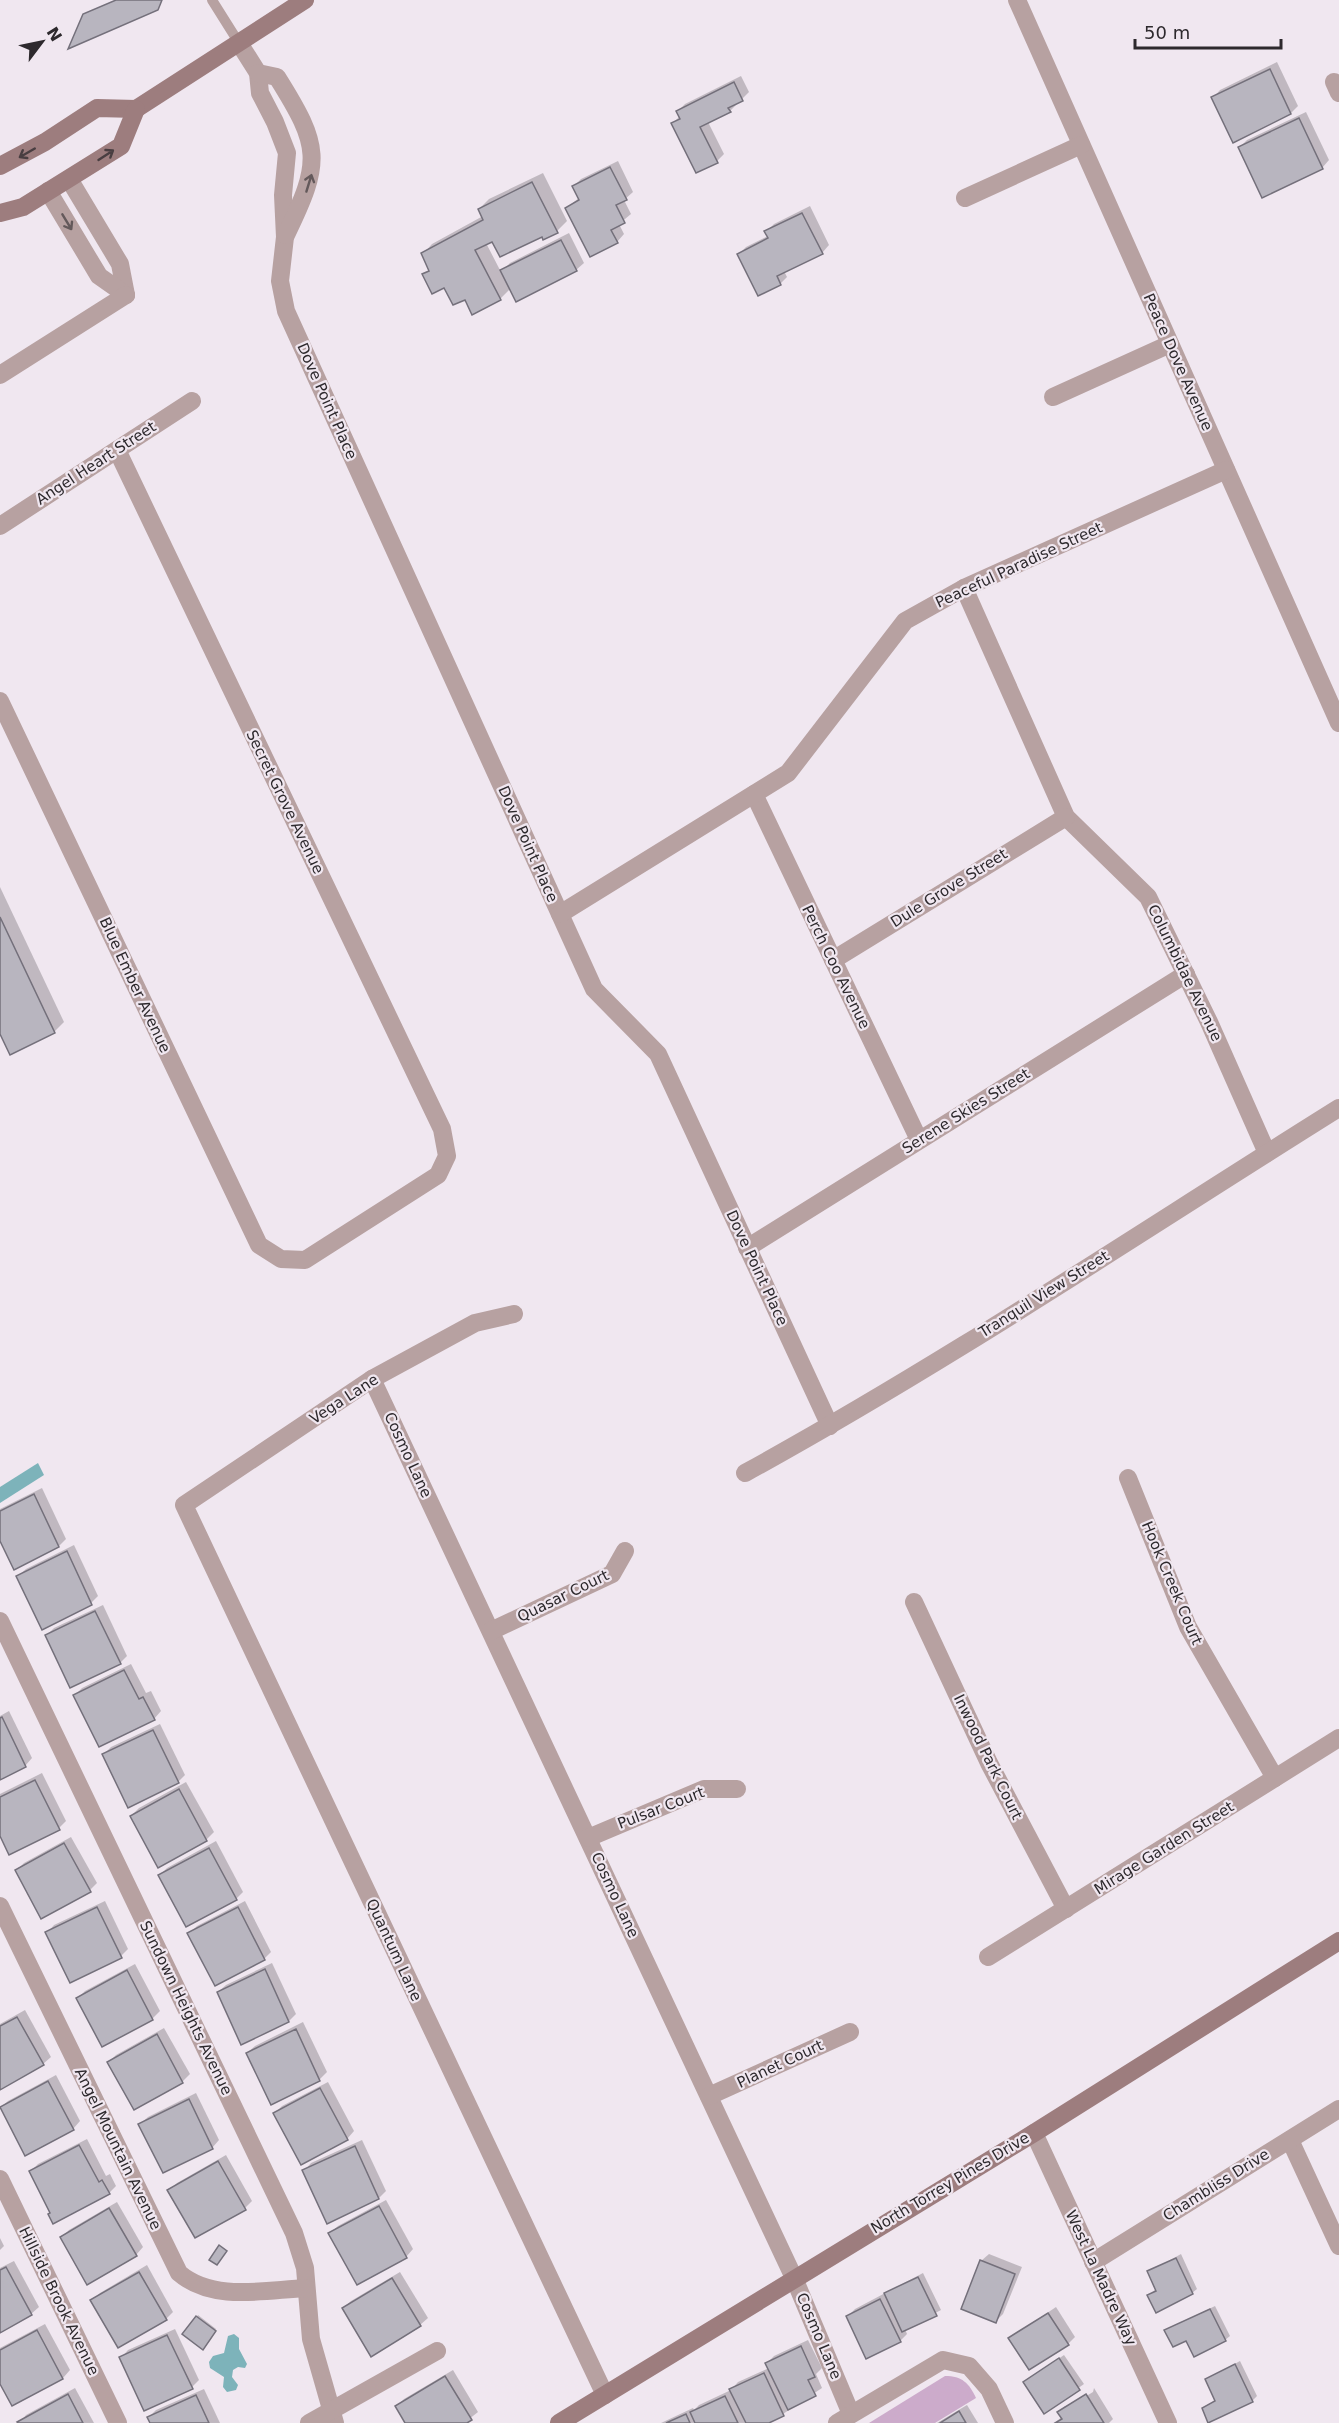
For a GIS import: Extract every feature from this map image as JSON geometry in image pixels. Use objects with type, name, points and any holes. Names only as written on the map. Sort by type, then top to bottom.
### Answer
[{"type":"street","points":[[0,166],[45,142],[97,108],[136,109],[305,0]]},
{"type":"street","name":"Peace Dove Avenue","points":[[1017,0],[1339,723]]},
{"type":"street","name":"Dove Point Place","points":[[238,43],[258,73],[260,93],[287,153],[283,195],[285,237],[280,281],[286,311],[594,989],[658,1054],[830,1426]]},
{"type":"street","name":"Dove Point Place","points":[[258,73],[277,77],[298,111],[312,155],[312,174],[305,195],[285,237]]},
{"type":"street","points":[[0,213],[23,207],[121,146],[136,109]]},
{"type":"street","points":[[965,198],[1081,145]]},
{"type":"street","points":[[69,179],[120,264],[126,295]]},
{"type":"street","points":[[48,192],[99,276],[126,295]]},
{"type":"street","points":[[0,375],[126,295]]},
{"type":"street","points":[[1053,397],[1170,344]]},
{"type":"street","name":"Angel Heart Street","points":[[0,526],[192,400]]},
{"type":"street","name":"Secret Grove Avenue","points":[[117,450],[442,1129],[447,1156],[438,1175],[427,1184],[316,1254],[304,1260],[280,1259]]},
{"type":"street","name":"Peaceful Paradise Street","points":[[560,914],[788,773],[905,621],[964,588],[1226,470]]},
{"type":"street","name":"Columbidae Avenue","points":[[964,588],[1066,817],[1148,897],[1186,974],[1267,1153]]},
{"type":"street","name":"Blue Ember Avenue","points":[[0,701],[259,1245],[280,1259]]},
{"type":"street","name":"Perch Coo Avenue","points":[[754,794],[919,1140]]},
{"type":"street","name":"Dule Grove Street","points":[[833,960],[1066,817]]},
{"type":"street","name":"Serene Skies Street","points":[[747,1248],[1186,974]]},
{"type":"street","name":"Tranquil View Street","points":[[745,1473],[830,1426],[1050,1292],[1339,1107]]},
{"type":"street","name":"Vega Lane","points":[[184,1504],[372,1379],[474,1323],[514,1314]]},
{"type":"street","name":"Cosmo Lane","points":[[372,1379],[794,2278],[844,2418]]},
{"type":"street","name":"Hook Creek Court","points":[[1128,1478],[1188,1627],[1275,1778]]},
{"type":"street","name":"Quantum Lane","points":[[184,1504],[605,2395]]},
{"type":"street","name":"Quasar Court","points":[[491,1631],[612,1574],[625,1551]]},
{"type":"street","name":"Inwood Park Court","points":[[914,1602],[989,1763],[1066,1909]]},
{"type":"street","name":"Sundown Heights Avenue","points":[[0,1621],[294,2233],[305,2268],[311,2339],[333,2416],[345,2423]]},
{"type":"street","name":"Mirage Garden Street","points":[[988,1957],[1339,1738]]},
{"type":"street","name":"Pulsar Court","points":[[588,1838],[704,1789],[737,1789]]},
{"type":"street","name":"Angel Mountain Avenue","points":[[0,1906],[179,2274],[190,2283],[218,2291],[306,2288]]},
{"type":"street","name":"North Torrey Pines Drive","points":[[559,2423],[1034,2133],[1339,1941]]},
{"type":"street","name":"Planet Court","points":[[709,2096],[850,2032]]},
{"type":"street","name":"Chambliss Drive","points":[[1093,2262],[1339,2109]]},
{"type":"street","name":"West La Madre Way","points":[[1034,2133],[1168,2423]]},
{"type":"street","points":[[1290,2140],[1339,2246]]},
{"type":"street","name":"Hillside Brook Avenue","points":[[0,2179],[118,2423]]},
{"type":"street","points":[[309,2423],[333,2416],[437,2351]]},
{"type":"street","points":[[844,2418],[943,2360],[969,2366],[989,2389],[1005,2423]]},
{"type":"lane","points":[[212,0],[238,43]]},
{"type":"lane","points":[[85,253],[106,240]]},
{"type":"shaded area","points":[[945,2376],[956,2377],[964,2381],[976,2398],[935,2423],[869,2423]]},
{"type":"water","points":[[38,1463],[44,1475],[0,1503],[0,1487]]},
{"type":"water","points":[[234,2334],[239,2338],[239,2349],[247,2364],[245,2368],[238,2367],[233,2370],[232,2377],[238,2385],[236,2390],[227,2392],[223,2387],[224,2377],[210,2368],[209,2362],[213,2356],[224,2353],[228,2336]]},
{"type":"building","points":[[116,0],[162,0],[158,10],[68,49],[83,14]]},
{"type":"building","points":[[1270,69],[1291,114],[1233,143],[1211,97]]},
{"type":"building","points":[[734,82],[743,101],[728,108],[731,112],[700,127],[718,163],[696,173],[671,123],[680,119],[676,111]]},
{"type":"building","points":[[1299,118],[1323,169],[1262,198],[1238,147]]},
{"type":"building","points":[[610,167],[627,200],[616,205],[625,223],[611,230],[618,243],[590,257],[565,208],[579,200],[572,186]]},
{"type":"building","points":[[532,182],[558,233],[543,240],[542,237],[500,257],[492,242],[475,250],[501,300],[472,315],[465,300],[453,305],[444,288],[432,294],[422,274],[429,271],[421,253],[483,220],[478,209]]},
{"type":"building","points":[[802,213],[823,254],[777,276],[781,285],[758,296],[737,254],[768,238],[764,231]]},
{"type":"building","points":[[561,240],[577,271],[516,302],[500,270]]},
{"type":"building","points":[[0,917],[55,1033],[10,1055],[0,1034]]},
{"type":"building","points":[[34,1494],[59,1547],[14,1570],[0,1541],[0,1511]]},
{"type":"building","points":[[67,1551],[92,1605],[42,1630],[16,1576]]},
{"type":"building","points":[[95,1611],[121,1664],[70,1688],[45,1635]]},
{"type":"building","points":[[124,1670],[139,1699],[143,1697],[155,1720],[99,1747],[73,1695]]},
{"type":"building","points":[[2,1717],[26,1767],[0,1780],[0,1718]]},
{"type":"building","points":[[153,1730],[179,1783],[128,1808],[102,1754]]},
{"type":"building","points":[[35,1780],[60,1830],[9,1855],[0,1836],[0,1797]]},
{"type":"building","points":[[179,1789],[207,1841],[158,1868],[130,1816]]},
{"type":"building","points":[[64,1843],[91,1892],[41,1919],[15,1870]]},
{"type":"building","points":[[209,1848],[237,1900],[186,1927],[158,1875]]},
{"type":"building","points":[[97,1907],[122,1958],[70,1983],[45,1932]]},
{"type":"building","points":[[238,1907],[265,1960],[215,1986],[187,1933]]},
{"type":"building","points":[[265,1969],[289,2022],[241,2045],[217,1992]]},
{"type":"building","points":[[127,1970],[153,2020],[102,2047],[76,1998]]},
{"type":"building","points":[[17,2017],[44,2065],[0,2090],[0,2026]]},
{"type":"building","points":[[296,2029],[320,2081],[271,2105],[246,2053]]},
{"type":"building","points":[[157,2034],[183,2083],[134,2110],[107,2062]]},
{"type":"building","points":[[48,2081],[74,2130],[25,2156],[0,2107]]},
{"type":"building","points":[[320,2088],[348,2140],[301,2165],[273,2113]]},
{"type":"building","points":[[189,2099],[213,2149],[163,2173],[138,2124]]},
{"type":"building","points":[[79,2145],[99,2182],[102,2180],[110,2194],[53,2224],[48,2214],[50,2213],[29,2171]]},
{"type":"building","points":[[355,2146],[379,2199],[327,2224],[302,2170]]},
{"type":"building","points":[[218,2161],[246,2210],[195,2238],[167,2190]]},
{"type":"building","points":[[379,2206],[407,2258],[357,2285],[328,2233]]},
{"type":"building","points":[[109,2208],[137,2256],[87,2285],[60,2237]]},
{"type":"building","points":[[219,2245],[227,2251],[217,2265],[209,2260]]},
{"type":"building","points":[[1176,2258],[1193,2294],[1156,2313],[1147,2295],[1156,2291],[1147,2271]]},
{"type":"building","points":[[980,2260],[1015,2274],[996,2323],[961,2309]]},
{"type":"building","points":[[6,2267],[32,2315],[0,2333],[0,2270]]},
{"type":"building","points":[[139,2272],[167,2320],[118,2348],[90,2300]]},
{"type":"building","points":[[918,2277],[937,2316],[902,2332],[884,2293]]},
{"type":"building","points":[[392,2278],[421,2326],[371,2357],[342,2308]]},
{"type":"building","points":[[880,2299],[901,2342],[866,2359],[846,2316]]},
{"type":"building","points":[[1210,2309],[1226,2341],[1194,2357],[1186,2341],[1173,2347],[1164,2330]]},
{"type":"building","points":[[1048,2313],[1069,2345],[1029,2370],[1008,2338]]},
{"type":"building","points":[[196,2316],[216,2331],[203,2350],[182,2334]]},
{"type":"building","points":[[37,2330],[63,2379],[12,2406],[0,2384],[0,2350]]},
{"type":"building","points":[[167,2335],[193,2389],[144,2411],[119,2357]]},
{"type":"building","points":[[801,2346],[815,2377],[808,2380],[816,2396],[788,2410],[765,2363]]},
{"type":"building","points":[[1059,2358],[1080,2390],[1044,2414],[1023,2382]]},
{"type":"building","points":[[1235,2364],[1253,2402],[1208,2423],[1202,2408],[1215,2401],[1205,2379]]},
{"type":"building","points":[[764,2373],[784,2416],[769,2423],[746,2423],[729,2389]]},
{"type":"building","points":[[445,2376],[472,2420],[467,2423],[405,2423],[395,2406]]},
{"type":"building","points":[[68,2394],[83,2423],[17,2422]]},
{"type":"building","points":[[1086,2394],[1104,2423],[1055,2423],[1062,2419],[1057,2412]]},
{"type":"building","points":[[196,2395],[209,2423],[150,2423],[147,2417]]},
{"type":"building","points":[[725,2396],[738,2423],[695,2423],[690,2412]]},
{"type":"building","points":[[959,2411],[966,2423],[940,2423]]},
{"type":"building","points":[[686,2414],[690,2423],[666,2423]]}]
